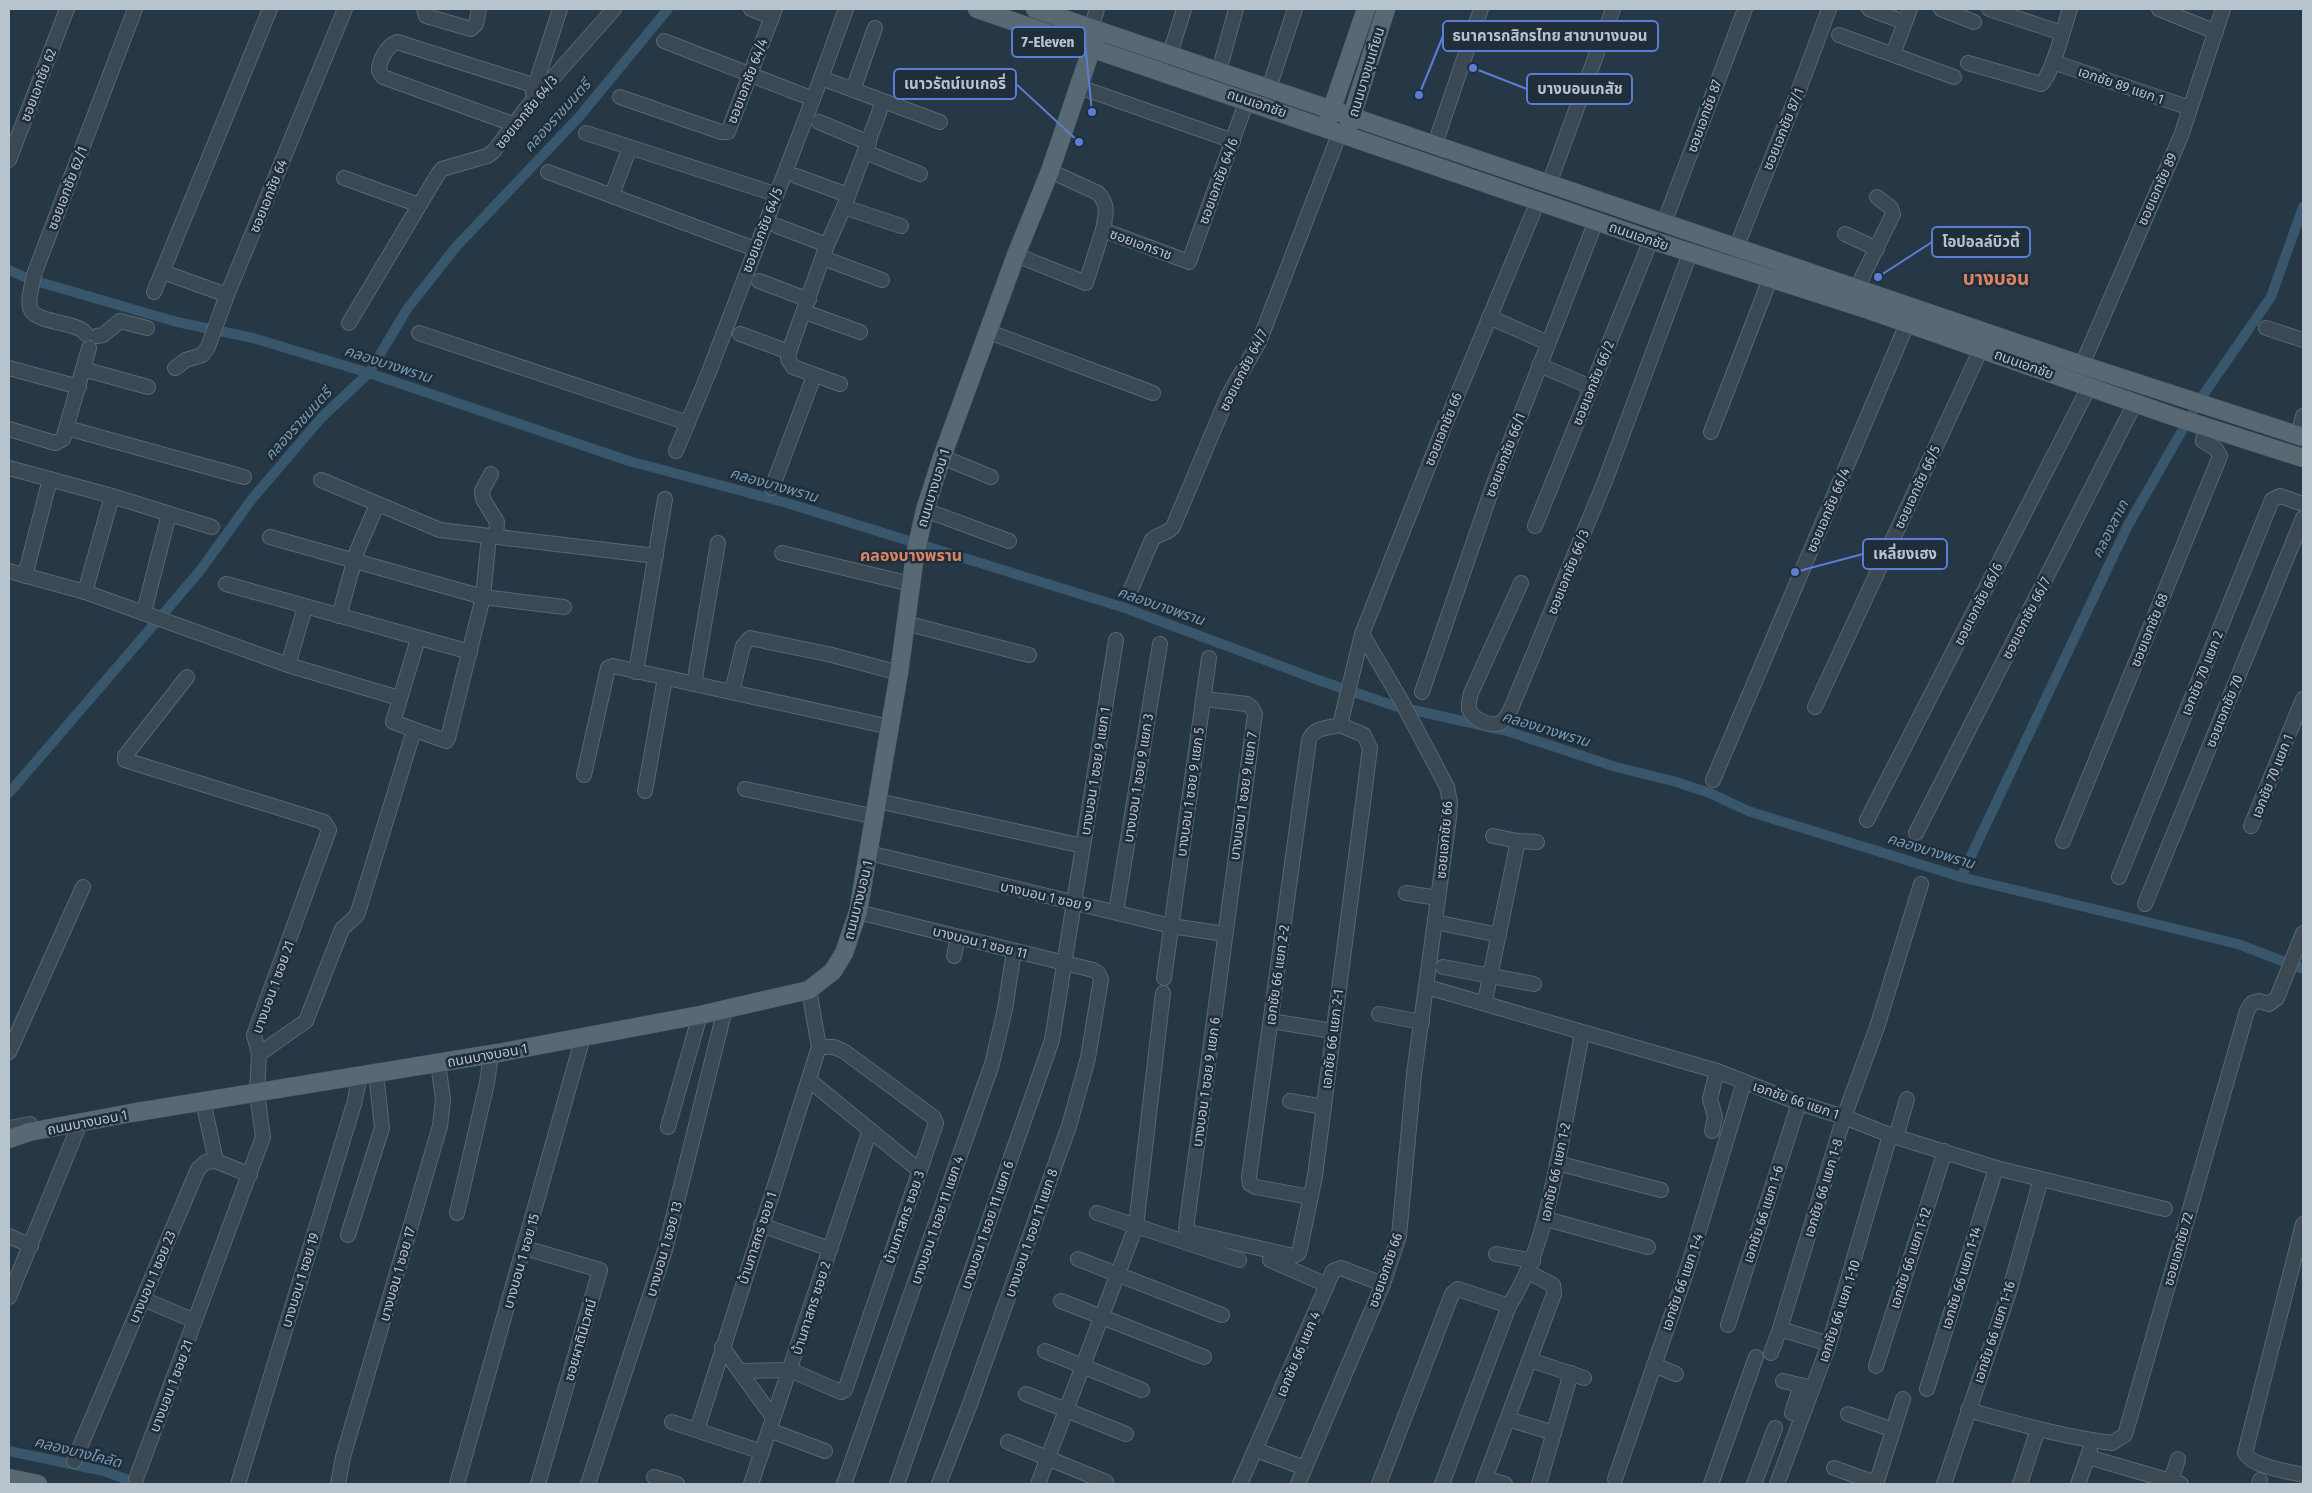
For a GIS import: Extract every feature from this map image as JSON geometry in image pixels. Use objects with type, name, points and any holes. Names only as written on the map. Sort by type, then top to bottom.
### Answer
[{"type":"main road","name":"ถนนเอกชัย","points":[[977,9],[1338,131],[1538,202],[1868,310],[2172,416],[2303,458]]},
{"type":"main road","name":"ถนนเอกชัย","points":[[1035,9],[1332,108],[1548,184],[2082,365],[2300,436]]},
{"type":"main road","name":"ถนนบางขุนเทียน","points":[[1338,131],[1332,108],[1366,9]]},
{"type":"main road","name":"ถนนบางขุนเทียน","points":[[1338,131],[1352,115],[1386,9]]},
{"type":"main road","name":"ถนนบางบอน 1","points":[[9,1139],[30,1132],[80,1123],[583,1038],[700,1015],[809,990],[833,971],[844,953],[858,912],[899,673],[915,555],[925,510],[942,457],[1016,255],[1080,96],[1096,48],[1098,30]]},
{"type":"main road","points":[[1816,294],[1829,295],[1835,290],[1832,284],[1822,276]]},
{"type":"main road","points":[[1864,290],[1865,292],[1858,297],[1861,305],[1868,310]]},
{"type":"main road","points":[[9,1478],[38,1484]]},
{"type":"street","name":"ซอยเอกชัย 62","points":[[9,160],[66,9]]},
{"type":"street","name":"ซอยเอกชัย 62/1","points":[[92,335],[79,328],[37,318],[29,308],[28,299],[35,272],[135,9]]},
{"type":"street","points":[[154,292],[270,9]]},
{"type":"street","name":"ซอยเอกชัย 64","points":[[175,368],[186,360],[202,355],[208,346],[227,295],[345,9]]},
{"type":"street","points":[[424,9],[426,16],[471,29],[476,24],[479,9]]},
{"type":"street","points":[[528,106],[560,9]]},
{"type":"street","name":"ซอยเอกชัย 64/3","points":[[349,323],[442,169],[487,156],[492,152],[528,106],[614,9]]},
{"type":"street","points":[[751,9],[773,13]]},
{"type":"street","name":"ซอยเอกชัย 64/5","points":[[676,451],[813,99],[846,9]]},
{"type":"street","points":[[1097,9],[1098,30]]},
{"type":"street","points":[[1170,54],[1184,9]]},
{"type":"street","points":[[1220,71],[1236,9]]},
{"type":"street","points":[[1269,88],[1295,9]]},
{"type":"street","points":[[1434,144],[1480,9]]},
{"type":"street","points":[[1548,184],[1613,9]]},
{"type":"street","name":"ซอยเอกชัย 87","points":[[1664,223],[1745,9]]},
{"type":"street","name":"ซอยเอกชัย 87/1","points":[[1736,248],[1829,9]]},
{"type":"street","points":[[1869,9],[1904,22]]},
{"type":"street","points":[[1893,54],[1910,9]]},
{"type":"street","points":[[1941,9],[1974,22]]},
{"type":"street","points":[[1989,9],[2062,33]]},
{"type":"street","points":[[1968,63],[2038,84],[2044,82],[2053,62],[2070,9]]},
{"type":"street","points":[[2158,9],[2216,32]]},
{"type":"street","name":"ซอยเอกชัย 89","points":[[2082,365],[2175,150],[2223,9]]},
{"type":"street","name":"ซอยเอกชัย 64/4","points":[[620,97],[721,132],[728,132],[773,13]]},
{"type":"street","points":[[854,90],[875,28]]},
{"type":"street","points":[[1839,35],[1954,77]]},
{"type":"street","points":[[664,41],[813,99]]},
{"type":"street","points":[[513,124],[383,77],[379,71],[379,65],[388,47],[397,42],[536,86]]},
{"type":"street","name":"เอกชัย 89 แยก 1","points":[[2053,62],[2190,108]]},
{"type":"street","points":[[821,78],[940,122]]},
{"type":"street","points":[[1080,96],[1233,141]]},
{"type":"street","name":"ซอยเอกชัย 64/6","points":[[1189,262],[1247,100]]},
{"type":"street","points":[[840,384],[793,367],[788,359],[789,352],[807,306],[825,251],[883,102]]},
{"type":"street","points":[[819,122],[920,174]]},
{"type":"street","name":"ซอยเอกชัย 64/7","points":[[1129,594],[1152,540],[1158,534],[1169,531],[1173,527],[1228,396],[1259,342],[1338,131]]},
{"type":"street","points":[[586,133],[775,194]]},
{"type":"street","points":[[612,195],[630,147]]},
{"type":"street","points":[[1050,171],[1098,193],[1107,205],[1103,230]]},
{"type":"street","points":[[548,172],[755,249]]},
{"type":"street","points":[[796,176],[901,226]]},
{"type":"street","points":[[344,178],[420,204]]},
{"type":"street","points":[[1864,290],[1877,249],[1893,210],[1877,197]]},
{"type":"street","name":"ซอยเอกชัย 66","points":[[1298,1484],[1383,1284],[1399,1236],[1414,1074],[1450,802],[1447,787],[1402,702],[1362,634],[1538,202]]},
{"type":"street","name":"ซอยเอกชัย 66/1","points":[[1422,692],[1493,486],[1596,221]]},
{"type":"street","points":[[777,226],[882,280]]},
{"type":"street","name":"ซอยเอกราช","points":[[1016,255],[1086,283],[1103,230],[1189,262]]},
{"type":"street","points":[[1845,234],[1877,249]]},
{"type":"street","name":"ซอยเอกชัย 66/2","points":[[1535,526],[1651,240]]},
{"type":"street","name":"ซอยเอกชัย 66/3","points":[[1521,583],[1471,693],[1469,709],[1473,716],[1480,720],[1499,723],[1504,720],[1510,711],[1605,482],[1690,253]]},
{"type":"street","points":[[163,272],[227,295]]},
{"type":"street","points":[[1712,432],[1770,279]]},
{"type":"street","points":[[759,280],[860,332]]},
{"type":"street","points":[[1490,317],[1548,343]]},
{"type":"street","points":[[9,429],[55,443],[64,439],[89,348],[83,342],[92,335],[103,335],[120,321],[147,328]]},
{"type":"street","name":"ซอยเอกชัย 66/4","points":[[1713,780],[1907,324]]},
{"type":"street","points":[[2266,328],[2303,340]]},
{"type":"street","points":[[989,332],[1153,393]]},
{"type":"street","points":[[419,333],[688,423]]},
{"type":"street","points":[[740,334],[789,352]]},
{"type":"street","name":"ซอยเอกชัย 66/5","points":[[1815,707],[1981,349]]},
{"type":"street","points":[[1539,365],[1591,387]]},
{"type":"street","points":[[9,368],[79,387]]},
{"type":"street","points":[[83,369],[148,388]]},
{"type":"street","points":[[772,488],[814,376]]},
{"type":"street","name":"ซอยเอกชัย 66/6","points":[[1867,820],[2089,387]]},
{"type":"street","name":"ซอยเอกชัย 66/7","points":[[1916,833],[2135,403]]},
{"type":"street","points":[[2300,436],[2303,416]]},
{"type":"street","name":"ซอยเอกชัย 68","points":[[2063,841],[2220,456],[2216,449],[2203,441],[2203,426]]},
{"type":"street","points":[[67,428],[244,477]]},
{"type":"street","points":[[942,457],[991,477]]},
{"type":"street","points":[[9,468],[212,526]]},
{"type":"street","points":[[418,639],[393,722],[447,740],[483,597],[492,536],[497,522],[483,499],[482,490],[491,474]]},
{"type":"street","points":[[25,576],[50,479]]},
{"type":"street","points":[[321,480],[440,530],[656,556]]},
{"type":"street","points":[[85,592],[112,496]]},
{"type":"street","name":"เอกชัย 70 แยก 2","points":[[2119,877],[2272,500],[2280,496],[2303,504]]},
{"type":"street","points":[[636,672],[665,499]]},
{"type":"street","points":[[339,616],[354,562],[378,505]]},
{"type":"street","points":[[925,510],[1009,541]]},
{"type":"street","points":[[148,614],[169,514]]},
{"type":"street","name":"ซอยเอกชัย 70","points":[[2145,904],[2303,518]]},
{"type":"street","points":[[270,537],[483,597],[564,607]]},
{"type":"street","points":[[694,684],[718,543]]},
{"type":"street","points":[[782,552],[911,584]]},
{"type":"street","points":[[9,571],[85,592],[288,664],[399,698]]},
{"type":"street","points":[[226,584],[470,652]]},
{"type":"street","points":[[288,664],[305,607]]},
{"type":"street","points":[[905,623],[1029,655]]},
{"type":"street","points":[[1340,726],[1362,634]]},
{"type":"street","points":[[732,692],[743,646],[750,638],[832,655],[899,673]]},
{"type":"street","name":"บางบอน 1 ซอย 9 แยก 1","points":[[1063,962],[1116,640]]},
{"type":"street","name":"บางบอน 1 ซอย 9 แยก 3","points":[[1116,912],[1160,644]]},
{"type":"street","name":"บางบอน 1 ซอย 9 แยก 5","points":[[1164,978],[1204,699],[1208,658]]},
{"type":"street","points":[[584,774],[608,668],[613,666],[890,727]]},
{"type":"street","name":"บางบอน 1 ซอย 21","points":[[136,1479],[263,1137],[257,1093],[259,1054],[254,1035],[329,826],[324,822],[126,760],[125,756],[187,677]]},
{"type":"street","points":[[644,791],[665,678]]},
{"type":"street","name":"บางบอน 1 ซอย 9 แยก 7","points":[[1204,699],[1247,704],[1255,714],[1225,934]]},
{"type":"street","name":"เอกชัย 70 แยก 1","points":[[2251,826],[2303,699]]},
{"type":"street","name":"เอกชัย 66 แยก 2-2","points":[[1310,1198],[1250,1184],[1249,1177],[1309,740],[1314,732],[1319,729],[1340,726]]},
{"type":"street","name":"เอกชัย 66 แยก 2-1","points":[[1187,1230],[1296,1256],[1310,1198],[1324,1107],[1370,748],[1364,736],[1340,726]]},
{"type":"street","points":[[259,1054],[306,1021],[342,929],[357,915],[360,909],[414,730]]},
{"type":"street","points":[[745,789],[876,809],[1083,846]]},
{"type":"street","points":[[1493,836],[1536,842]]},
{"type":"street","points":[[1486,996],[1518,841]]},
{"type":"street","name":"บางบอน 1 ซอย 9","points":[[869,853],[1171,926],[1225,934]]},
{"type":"street","name":"เอกชัย 66 แยก 1-8","points":[[1772,1353],[1844,1117],[1877,1027],[1921,884]]},
{"type":"street","points":[[9,1052],[83,887]]},
{"type":"street","points":[[1406,893],[1438,898]]},
{"type":"street","name":"บางบอน 1 ซอย 11","points":[[858,912],[1063,962],[1093,970],[1100,976]]},
{"type":"street","points":[[1435,922],[1498,935]]},
{"type":"street","name":"ซอยเอกชัย 72","points":[[1968,1410],[2038,1429],[2094,1441],[2112,1443],[2125,1435],[2247,1010],[2252,1003],[2259,1001],[2269,1004],[2273,1002],[2283,988],[2303,932]]},
{"type":"street","name":"บางบอน 1 ซอย 9 แยก 6","points":[[1187,1230],[1188,1209],[1225,934]]},
{"type":"street","points":[[954,956],[958,937]]},
{"type":"street","name":"บางบอน 1 ซอย 11 แยก 4","points":[[844,1484],[992,1064],[1005,1009],[1014,950]]},
{"type":"street","name":"บางบอน 1 ซอย 11 แยก 6","points":[[897,1484],[1052,1040],[1063,962]]},
{"type":"street","points":[[1444,967],[1534,984]]},
{"type":"street","name":"บางบอน 1 ซอย 11 แยก 8","points":[[939,1484],[970,1404],[1069,1126],[1088,1058],[1100,976]]},
{"type":"street","name":"เอกชัย 66 แยก 1","points":[[1427,987],[1717,1071],[1893,1136],[1996,1168],[2165,1209]]},
{"type":"street","points":[[809,990],[819,1047]]},
{"type":"street","points":[[1038,1484],[1136,1226],[1163,993]]},
{"type":"street","name":"บางบอน 1 ซอย 13","points":[[588,1484],[665,1250],[725,1009]]},
{"type":"street","points":[[1379,1014],[1422,1022]]},
{"type":"street","points":[[668,1127],[700,1015]]},
{"type":"street","points":[[1271,1021],[1333,1031]]},
{"type":"street","name":"เอกชัย 66 แยก 1-2","points":[[1442,1484],[1510,1306],[1530,1266],[1546,1219],[1582,1033]]},
{"type":"street","name":"บางบอน 1 ซอย 15","points":[[457,1484],[583,1038]]},
{"type":"street","name":"บ้านภาสกร ซอย 1","points":[[697,1430],[819,1047]]},
{"type":"street","name":"บ้านภาสกร ซอย 3","points":[[790,1370],[841,1392],[845,1390],[936,1123],[934,1117],[845,1052],[834,1047],[819,1047]]},
{"type":"street","points":[[457,1214],[487,1083],[491,1054]]},
{"type":"street","name":"บางบอน 1 ซอย 17","points":[[338,1484],[343,1457],[440,1126],[443,1099],[438,1063]]},
{"type":"street","points":[[1712,1131],[1715,1117],[1710,1099],[1717,1071]]},
{"type":"street","points":[[348,1235],[382,1128],[368,1075]]},
{"type":"street","name":"บางบอน 1 ซอย 19","points":[[238,1484],[354,1104],[368,1075]]},
{"type":"street","points":[[808,1080],[920,1171]]},
{"type":"street","name":"เอกชัย 66 แยก 1-4","points":[[1615,1479],[1716,1181],[1744,1082]]},
{"type":"street","name":"เอกชัย 66 แยก 1-10","points":[[1778,1484],[1807,1387],[1829,1344],[1893,1136],[1907,1099]]},
{"type":"street","points":[[203,1101],[216,1161],[250,1175]]},
{"type":"street","points":[[1290,1101],[1324,1107]]},
{"type":"street","name":"เอกชัย 66 แยก 1-6","points":[[1728,1325],[1799,1102]]},
{"type":"street","points":[[9,1297],[80,1123]]},
{"type":"street","points":[[9,1128],[30,1124]]},
{"type":"street","name":"บ้านภาสกร ซอย 2","points":[[751,1484],[870,1130]]},
{"type":"street","name":"เอกชัย 66 แยก 1-12","points":[[1876,1366],[1944,1151]]},
{"type":"street","name":"บางบอน 1 ซอย 23","points":[[74,1461],[198,1169],[206,1162],[216,1161]]},
{"type":"street","points":[[1557,1163],[1661,1190]]},
{"type":"street","name":"เอกชัย 66 แยก 1-14","points":[[1927,1389],[1996,1168]]},
{"type":"street","name":"เอกชัย 66 แยก 1-16","points":[[1944,1484],[2008,1292],[2041,1179]]},
{"type":"street","points":[[1097,1212],[1239,1260]]},
{"type":"street","points":[[1546,1219],[1648,1247]]},
{"type":"street","points":[[2303,1224],[2245,1445],[2245,1453],[2248,1459],[2258,1464],[2303,1475]]},
{"type":"street","points":[[761,1225],[830,1249]]},
{"type":"street","points":[[9,1236],[31,1246]]},
{"type":"street","name":"ซอยผาตินิเวศน์","points":[[525,1248],[598,1269],[600,1272],[538,1484]]},
{"type":"street","points":[[1494,1483],[1554,1294],[1553,1285],[1530,1266],[1496,1254]]},
{"type":"street","points":[[1078,1259],[1222,1315]]},
{"type":"street","points":[[1270,1260],[1327,1284]]},
{"type":"street","name":"เอกชัย 66 แยก 4","points":[[1240,1484],[1333,1272],[1342,1268],[1383,1284]]},
{"type":"street","points":[[1379,1484],[1452,1294],[1458,1289],[1510,1306]]},
{"type":"street","points":[[143,1298],[195,1321]]},
{"type":"street","points":[[1061,1301],[1204,1357]]},
{"type":"street","points":[[1780,1329],[1829,1344]]},
{"type":"street","points":[[722,1347],[741,1371],[771,1423],[826,1451]]},
{"type":"street","points":[[1045,1351],[1142,1390]]},
{"type":"street","points":[[1711,1484],[1756,1357]]},
{"type":"street","points":[[1536,1362],[1577,1375],[1554,1433],[1539,1484]]},
{"type":"street","points":[[1654,1365],[1676,1374]]},
{"type":"street","points":[[741,1371],[790,1370]]},
{"type":"street","points":[[1783,1380],[1807,1387],[1792,1413]]},
{"type":"street","points":[[1026,1394],[1126,1434]]},
{"type":"street","points":[[1834,1468],[1876,1484],[1903,1399]]},
{"type":"street","points":[[1848,1414],[1894,1430]]},
{"type":"street","points":[[1511,1420],[1554,1433]]},
{"type":"street","points":[[672,1422],[762,1452]]},
{"type":"street","points":[[1754,1484],[1775,1428]]},
{"type":"street","points":[[2020,1484],[2038,1429]]},
{"type":"street","points":[[2078,1484],[2094,1441]]},
{"type":"street","points":[[1008,1442],[1106,1482]]},
{"type":"street","points":[[1256,1450],[1305,1468]]},
{"type":"street","points":[[2088,1457],[2174,1483],[2178,1459]]},
{"type":"street","points":[[654,1476],[677,1484]]},
{"type":"waterway","name":"คลองราชมนตรี","points":[[9,793],[199,572],[252,499],[322,417],[369,373],[407,309],[455,248],[579,117],[668,9]]},
{"type":"waterway","name":"คลองสาเก","points":[[1961,877],[2127,527],[2199,401],[2271,297],[2303,207]]},
{"type":"waterway","name":"คลองบางพราน","points":[[9,270],[29,279],[177,322],[253,338],[369,373],[629,461],[787,503],[1125,608],[1321,681],[1395,706],[1507,731],[1616,767],[1673,781],[1710,793],[1748,811],[1961,877],[2238,944],[2303,969]]},
{"type":"waterway","name":"คลองบางโคลัด","points":[[9,1451],[104,1471],[139,1484]]},
{"type":"place","name":"บางบอนเภสัช","points":[[1473,68]]},
{"type":"place","name":"ธนาคารกสิกรไทย สาขาบางบอน","points":[[1419,95]]},
{"type":"place","name":"7-Eleven","points":[[1092,112]]},
{"type":"place","name":"เนาวรัตน์เบเกอรี่","points":[[1079,142]]},
{"type":"place","name":"โอปอลล์บิวตี้","points":[[1878,277]]},
{"type":"place","name":"เหลี่ยงเฮง","points":[[1795,572]]},
{"type":"district","name":"บางบอน","points":[[1996,278]]},
{"type":"district","name":"คลองบางพราน","points":[[911,555]]}]
